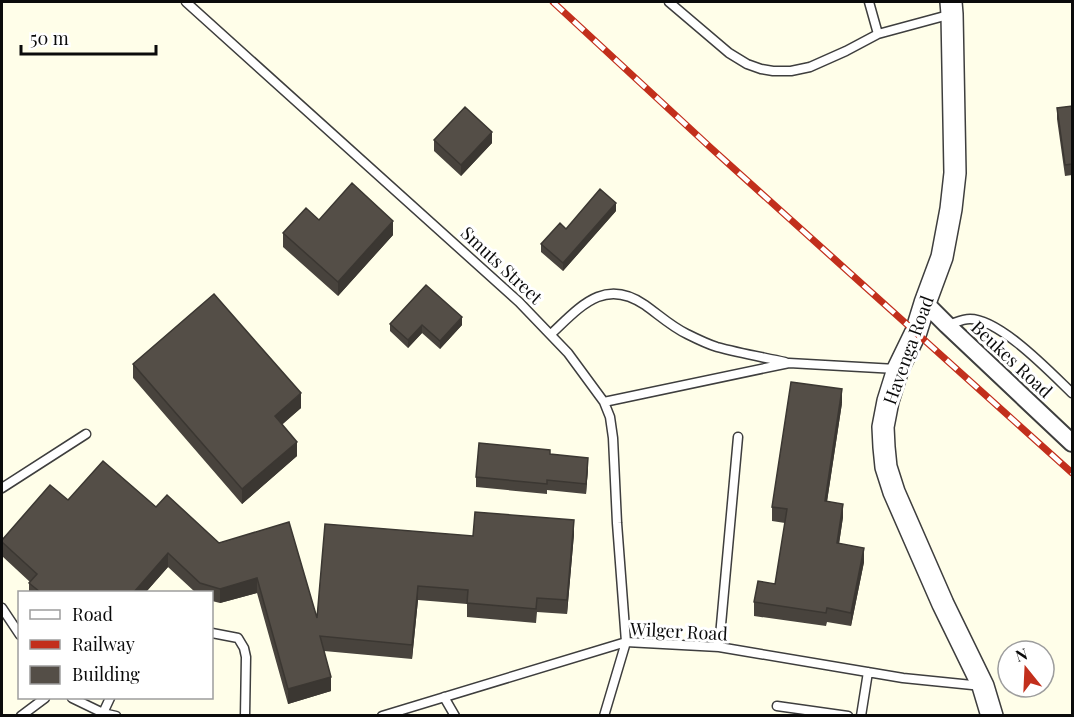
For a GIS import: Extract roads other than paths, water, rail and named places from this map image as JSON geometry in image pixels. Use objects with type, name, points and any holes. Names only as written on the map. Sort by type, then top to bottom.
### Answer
[{"type":"street","name":"Havenga Road","points":[[952,8],[955,173],[951,209],[942,257],[916,332],[898,369],[883,427],[886,467],[894,492],[982,686],[992,716]]},
{"type":"street","name":"Beukes Road","points":[[925,303],[1072,442]]},
{"type":"lane","name":"Smuts Street","points":[[186,2],[519,302],[568,353],[604,402],[610,417],[613,438],[626,642]]},
{"type":"lane","points":[[669,2],[729,53],[747,64],[773,71],[791,71],[810,67],[878,34],[952,8]]},
{"type":"lane","points":[[869,2],[878,34]]},
{"type":"lane","points":[[551,334],[582,304],[613,293],[631,297],[684,333],[715,346],[789,363],[898,369]]},
{"type":"lane","points":[[947,326],[970,319],[984,322],[1023,348],[1072,393]]},
{"type":"lane","points":[[604,402],[789,363]]},
{"type":"lane","points":[[2,488],[86,434]]},
{"type":"lane","points":[[719,647],[738,437]]},
{"type":"lane","points":[[2,608],[18,632]]},
{"type":"lane","points":[[213,633],[238,638],[244,648],[246,657],[245,716]]},
{"type":"lane","points":[[604,716],[626,642]]},
{"type":"lane","name":"Wilger Road","points":[[382,716],[626,642],[719,647],[903,678],[982,686]]},
{"type":"lane","points":[[861,716],[867,672]]},
{"type":"lane","points":[[444,698],[455,716]]},
{"type":"lane","points":[[21,716],[44,699]]},
{"type":"lane","points":[[74,699],[103,713],[116,716]]},
{"type":"lane","points":[[103,713],[110,699]]},
{"type":"lane","points":[[777,706],[848,716]]},
{"type":"railway","points":[[553,2],[711,148],[1072,473]]}]
